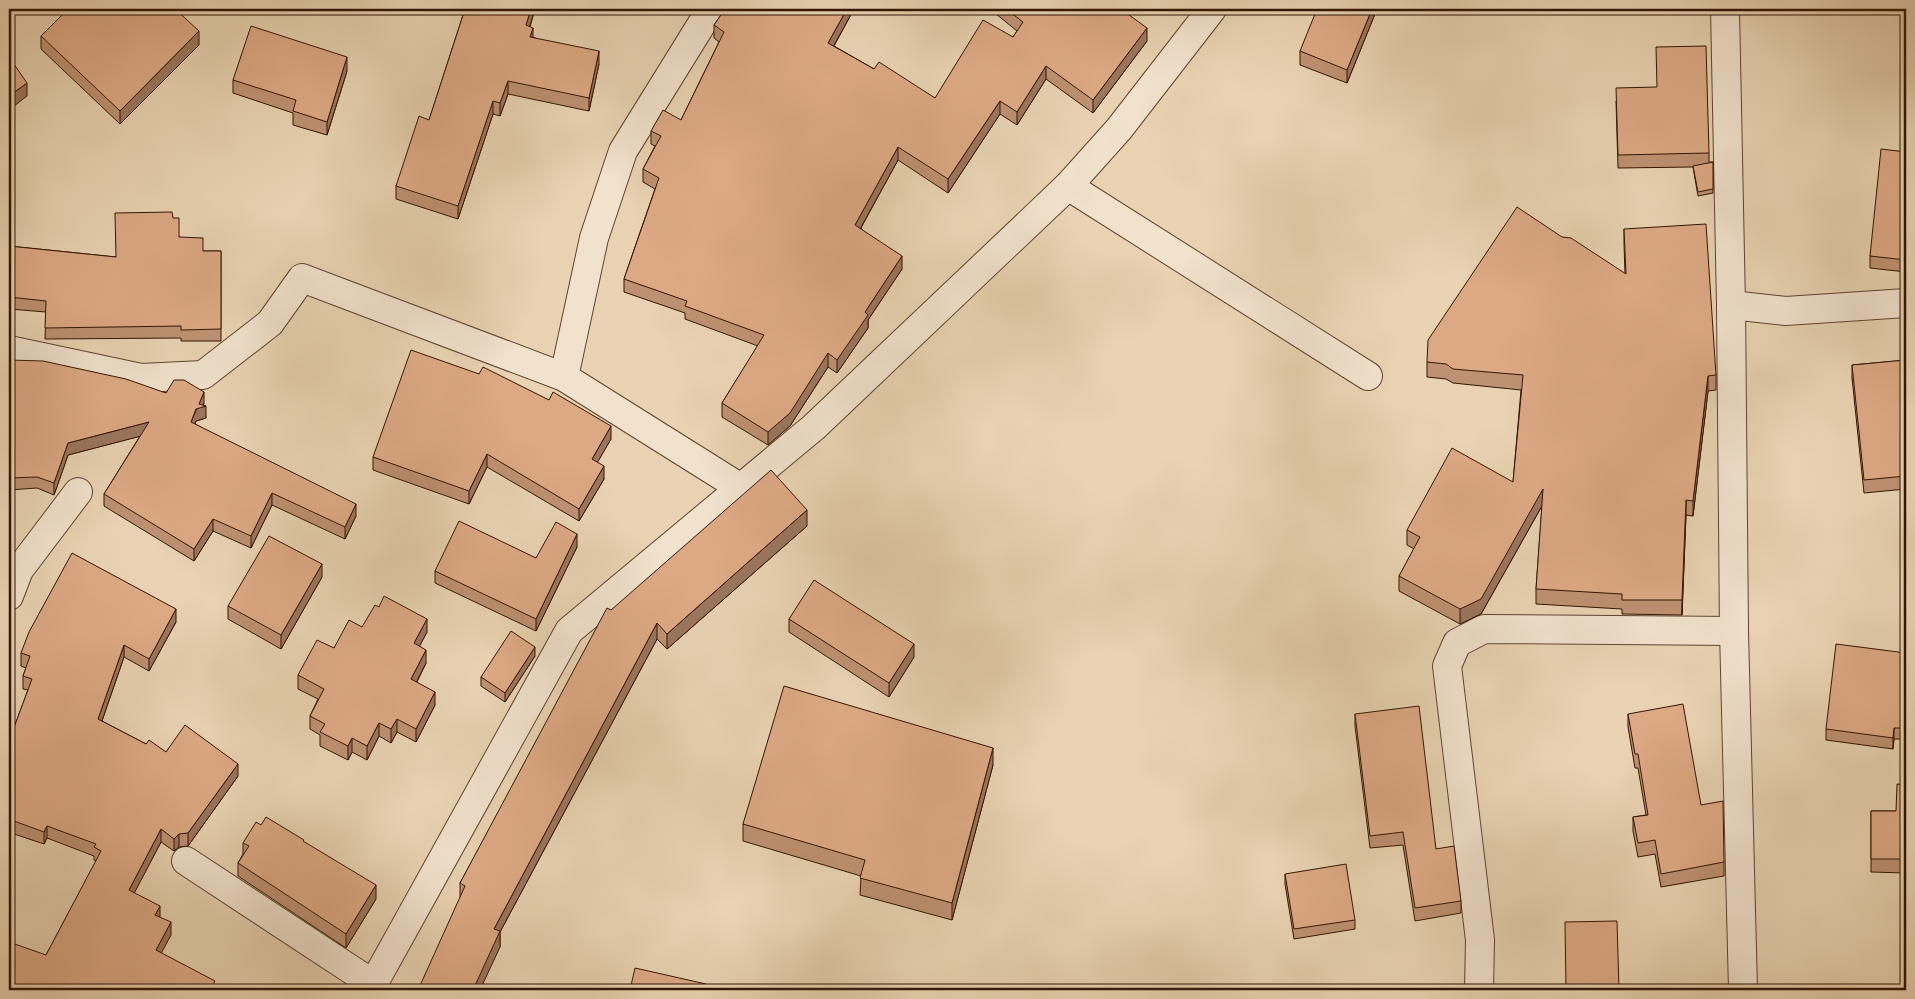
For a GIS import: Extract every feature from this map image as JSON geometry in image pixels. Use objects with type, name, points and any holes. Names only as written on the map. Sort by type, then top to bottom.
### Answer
[{"type":"street","points":[[564,377],[594,238],[623,151],[711,9]]},
{"type":"street","points":[[186,861],[371,987],[569,631],[814,427],[1068,186],[1119,129],[1212,9]]},
{"type":"street","points":[[1725,9],[1731,305],[1734,631],[1743,990]]},
{"type":"street","points":[[1068,186],[1368,376]]},
{"type":"street","points":[[9,350],[141,378],[203,375],[270,323],[302,278],[564,377],[741,488]]},
{"type":"street","points":[[1731,305],[1786,311],[1906,303]]},
{"type":"street","points":[[9,596],[19,570],[78,492]]},
{"type":"street","points":[[1479,990],[1480,940],[1447,666],[1457,643],[1484,629],[1734,631]]},
{"type":"building","points":[[68,9],[82,9],[87,13],[92,9],[175,9],[199,31],[120,111],[41,36]]},
{"type":"building","points":[[465,9],[531,9],[526,25],[533,28],[530,37],[599,51],[589,98],[508,81],[500,103],[493,101],[458,206],[396,186],[419,116],[429,120]]},
{"type":"building","points":[[725,9],[847,9],[828,43],[874,69],[879,62],[935,98],[983,20],[1013,37],[1023,22],[1006,9],[1121,9],[1147,28],[1093,100],[1046,66],[1017,112],[1000,101],[948,179],[898,147],[855,225],[902,256],[865,312],[868,315],[837,360],[828,353],[790,413],[768,432],[722,403],[764,335],[685,306],[687,301],[624,279],[659,178],[643,169],[661,136],[651,131],[663,110],[681,120],[724,32],[714,25]]},
{"type":"building","points":[[1317,9],[1372,9],[1347,70],[1300,51]]},
{"type":"building","points":[[251,26],[347,57],[327,122],[293,111],[296,100],[233,80]]},
{"type":"building","points":[[1706,46],[1709,153],[1618,155],[1616,88],[1657,87],[1656,47]]},
{"type":"building","points":[[9,57],[27,83],[9,96]]},
{"type":"building","points":[[1881,149],[1906,152],[1906,260],[1870,256]]},
{"type":"building","points":[[1713,162],[1713,189],[1698,192],[1693,166]]},
{"type":"building","points":[[1517,207],[1562,237],[1571,238],[1626,274],[1624,229],[1706,224],[1716,375],[1708,376],[1693,501],[1686,500],[1682,600],[1622,600],[1622,594],[1536,589],[1543,489],[1481,599],[1460,609],[1399,576],[1420,537],[1407,530],[1452,448],[1513,482],[1523,375],[1453,369],[1446,364],[1427,362],[1428,340]]},
{"type":"building","points":[[172,212],[173,218],[179,218],[179,237],[203,238],[203,251],[221,251],[221,329],[181,330],[181,326],[45,328],[46,301],[9,297],[9,246],[116,257],[115,213]]},
{"type":"building","points":[[411,350],[479,374],[483,367],[549,400],[553,392],[611,426],[592,459],[604,466],[579,509],[487,454],[469,491],[373,457]]},
{"type":"building","points":[[9,360],[43,361],[126,379],[166,393],[174,380],[184,380],[204,392],[199,404],[206,406],[196,409],[191,422],[356,504],[345,527],[272,493],[251,536],[213,519],[194,549],[104,494],[149,422],[68,443],[54,483],[37,477],[9,478]]},
{"type":"building","points":[[1906,360],[1906,476],[1864,480],[1852,365]]},
{"type":"building","points":[[771,470],[807,510],[667,634],[657,623],[494,929],[500,931],[473,990],[418,990],[465,886],[460,883],[607,608],[611,610]]},
{"type":"building","points":[[459,521],[536,558],[556,522],[577,534],[536,619],[435,571]]},
{"type":"building","points":[[269,536],[322,564],[281,635],[228,606]]},
{"type":"building","points":[[72,553],[176,609],[149,659],[124,645],[98,719],[146,744],[149,740],[166,752],[185,725],[238,764],[188,833],[179,834],[174,839],[161,829],[129,890],[160,906],[155,915],[171,922],[156,950],[215,981],[212,987],[219,990],[9,990],[9,942],[46,955],[101,851],[94,847],[96,844],[47,826],[44,832],[14,821],[9,833],[9,741],[32,679],[23,676],[30,656],[21,653],[29,632]]},
{"type":"building","points":[[814,580],[914,644],[889,683],[789,619]]},
{"type":"building","points":[[384,596],[427,619],[414,643],[426,650],[411,679],[435,692],[416,729],[397,719],[391,729],[379,723],[367,746],[352,738],[348,746],[320,732],[325,724],[310,716],[324,689],[298,675],[317,640],[334,648],[349,620],[362,627],[375,605],[379,607]]},
{"type":"building","points":[[511,631],[535,647],[505,693],[481,677]]},
{"type":"building","points":[[1836,644],[1906,653],[1906,728],[1894,728],[1893,738],[1826,729]]},
{"type":"building","points":[[784,686],[993,748],[952,903],[860,878],[865,860],[743,824]]},
{"type":"building","points":[[1683,704],[1701,805],[1723,801],[1724,862],[1661,874],[1655,840],[1638,843],[1633,817],[1648,815],[1638,754],[1635,754],[1628,714]]},
{"type":"building","points":[[1419,706],[1436,849],[1454,846],[1461,901],[1415,908],[1403,832],[1370,836],[1355,714]]},
{"type":"building","points":[[1897,784],[1906,785],[1906,859],[1871,859],[1871,811],[1896,811]]},
{"type":"building","points":[[266,817],[376,885],[346,934],[238,863],[249,846],[243,843],[256,822],[261,825]]},
{"type":"building","points":[[1346,864],[1355,920],[1294,929],[1285,874]]},
{"type":"building","points":[[1617,921],[1619,990],[1566,990],[1565,922]]},
{"type":"building","points":[[635,968],[706,984],[705,990],[630,990]]}]
